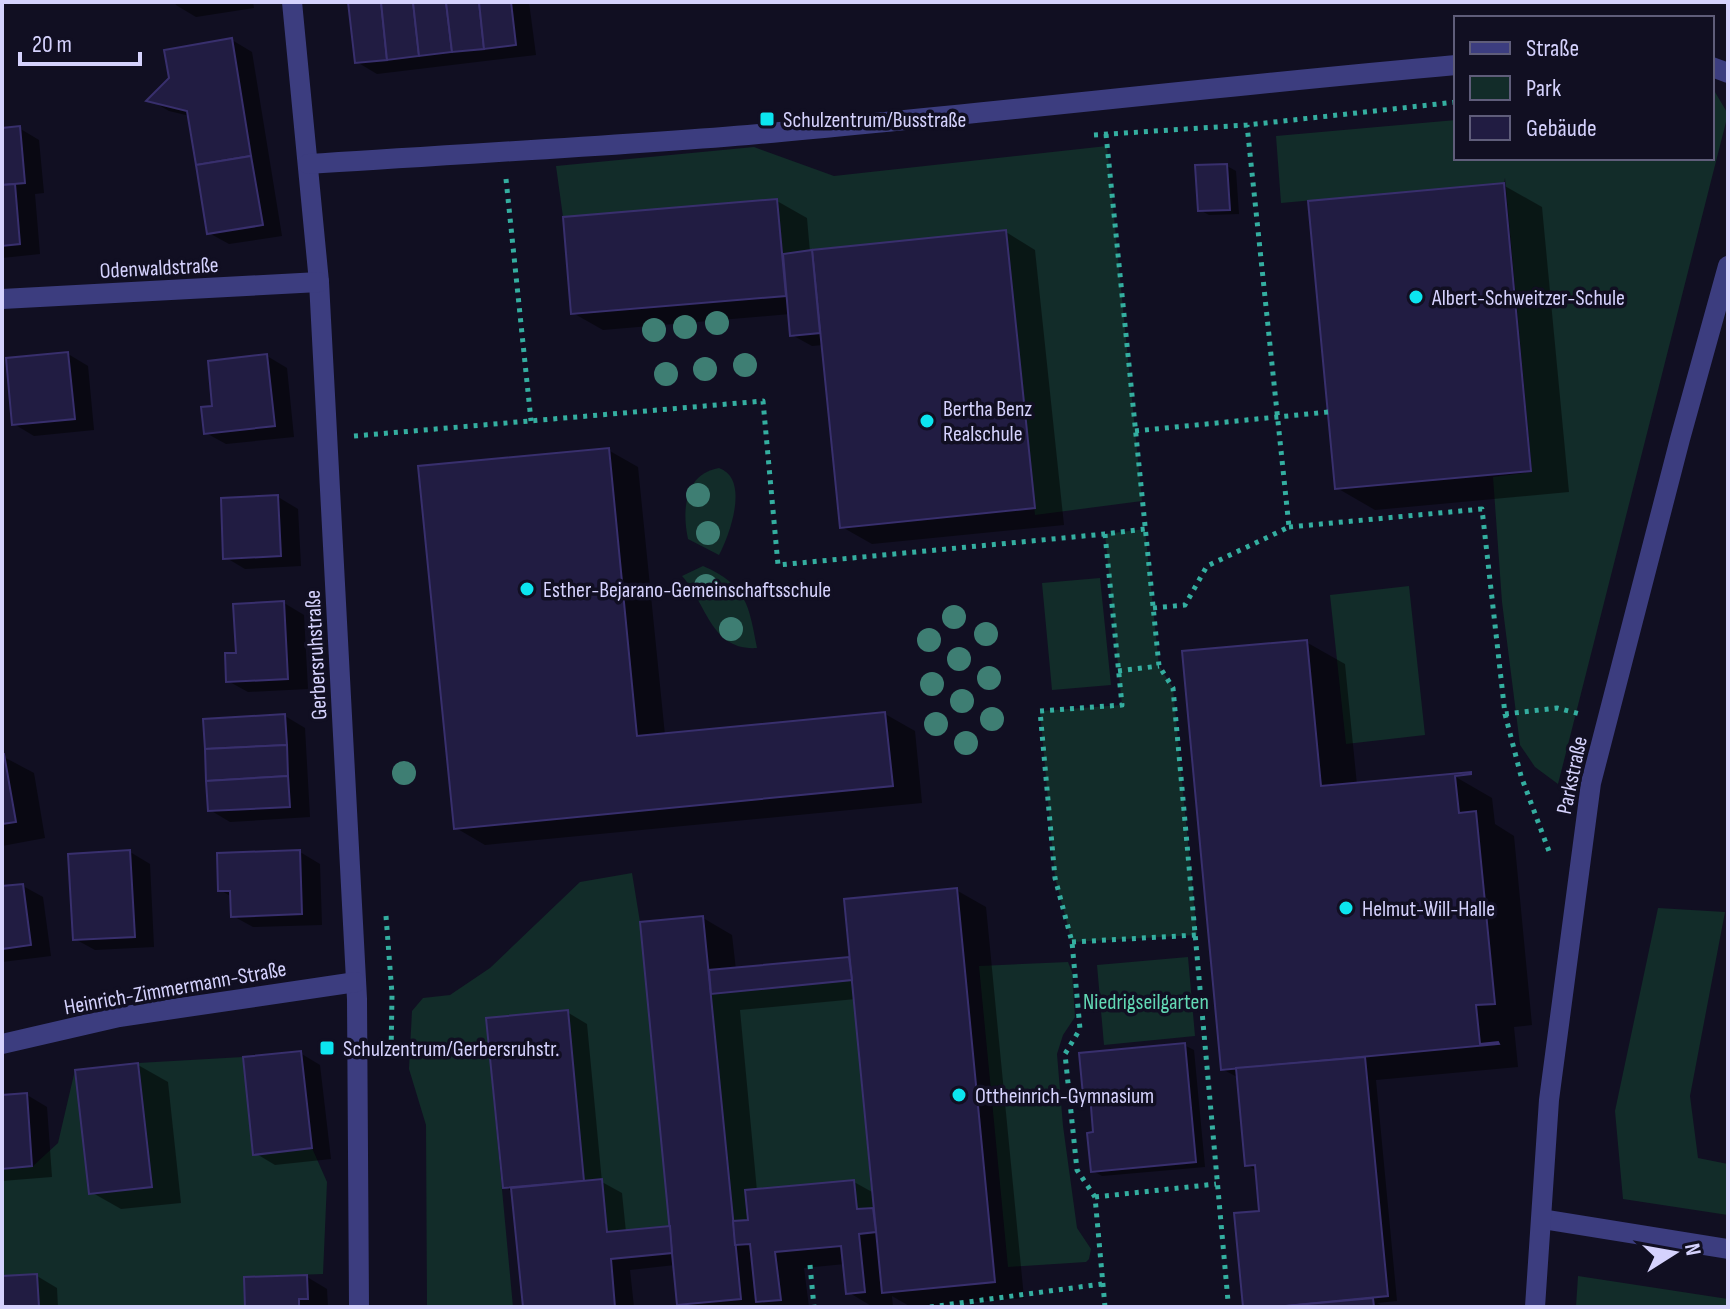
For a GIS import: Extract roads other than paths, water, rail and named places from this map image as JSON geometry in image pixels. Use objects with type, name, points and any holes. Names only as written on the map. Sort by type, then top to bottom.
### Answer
[{"type":"street","name":"Gerbersruhstraße","points":[[292,2],[319,282],[356,982],[359,1307]]},
{"type":"street","points":[[308,164],[503,154],[749,134],[1454,65]]},
{"type":"street","name":"Parkstraße","points":[[1535,1307],[1549,1100],[1591,783],[1728,266]]},
{"type":"street","name":"Odenwaldstraße","points":[[2,299],[319,282]]},
{"type":"street","name":"Heinrich-Zimmermann-Straße","points":[[2,1044],[119,1017],[356,982]]},
{"type":"street","points":[[1542,1219],[1728,1249]]},
{"type":"place","name":"Schulzentrum/Busstraße","points":[[767,119]]},
{"type":"place","name":"Albert-Schweitzer-Schule","points":[[1416,297]]},
{"type":"place","name":"Bertha Benz Realschule","points":[[927,421]]},
{"type":"place","name":"Esther-Bejarano-Gemeinschaftsschule","points":[[527,589]]},
{"type":"place","name":"Helmut-Will-Halle","points":[[1346,908]]},
{"type":"place","name":"Schulzentrum/Gerbersruhstr.","points":[[327,1048]]},
{"type":"place","name":"Ottheinrich-Gymnasium","points":[[959,1095]]},
{"type":"park label","name":"Niedrigseilgarten","points":[[1146,1001]]}]
